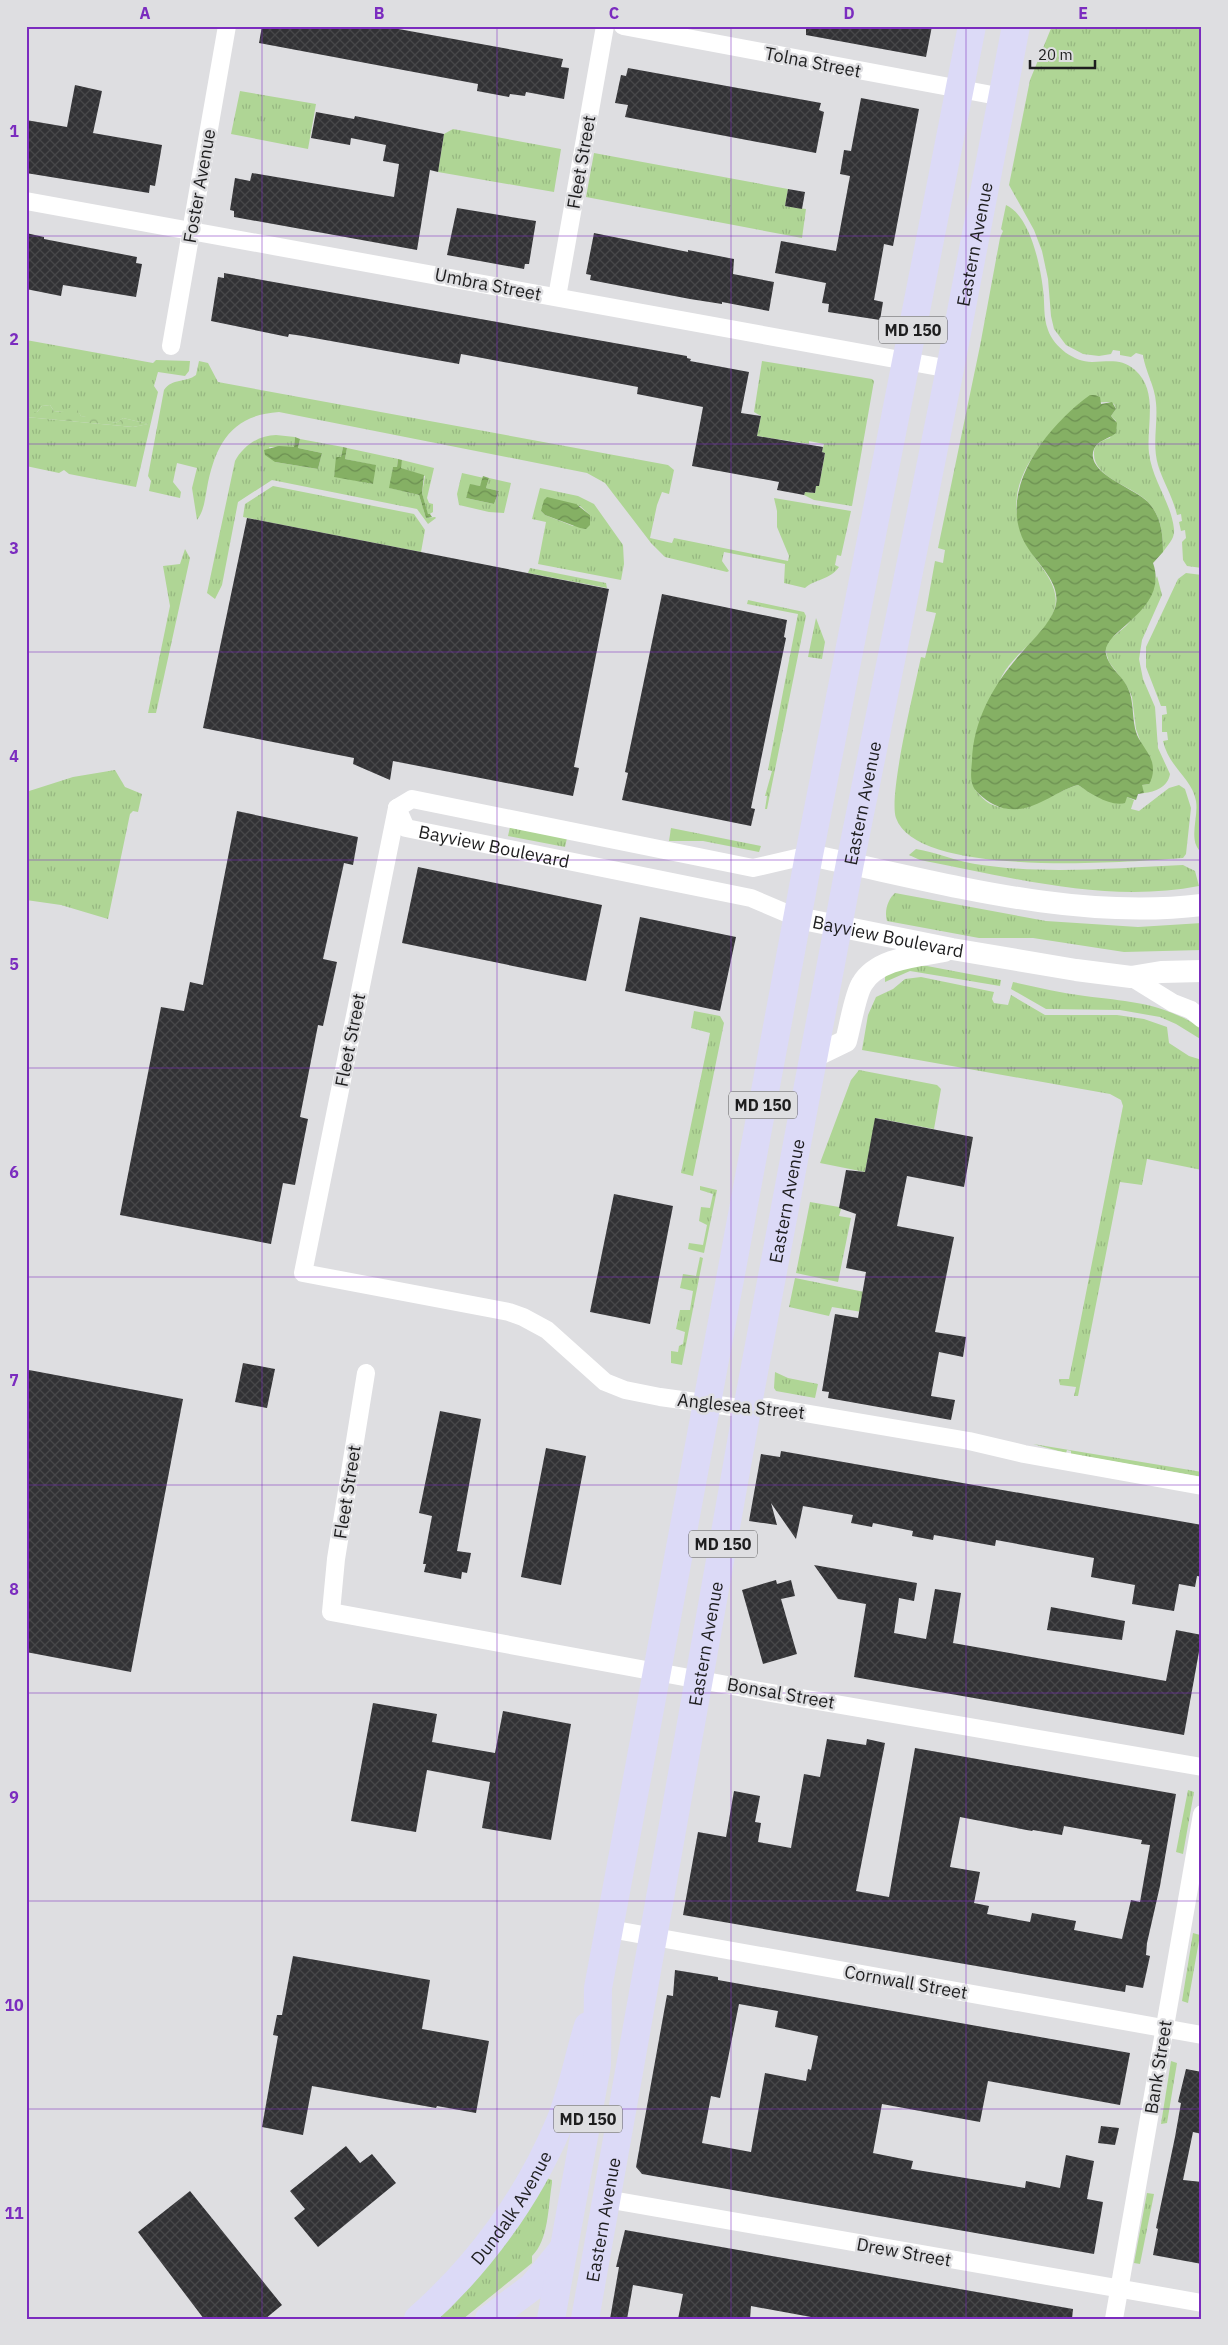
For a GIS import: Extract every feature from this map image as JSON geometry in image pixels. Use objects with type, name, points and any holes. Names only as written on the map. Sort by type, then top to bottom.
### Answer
[{"type":"main road","name":"Eastern Avenue","points":[[551,2319],[597,2065],[598,1988],[809,855],[972,26]]},
{"type":"main road","name":"Eastern Avenue","points":[[585,2319],[747,1409],[850,863],[950,369],[1016,26]]},
{"type":"main road","name":"Dundalk Avenue","points":[[418,2319],[437,2302],[489,2245],[537,2173],[560,2123],[598,1988]]},
{"type":"main road","points":[[489,2319],[532,2287],[606,2199]]},
{"type":"street","name":"Foster Avenue","points":[[170,346],[227,26]]},
{"type":"street","name":"Fleet Street","points":[[557,297],[605,26]]},
{"type":"street","name":"Tolna Street","points":[[623,26],[1003,97]]},
{"type":"street","name":"Umbra Street","points":[[26,201],[192,229],[950,369]]},
{"type":"street","name":"Bayview Boulevard","points":[[1202,905],[1145,910],[1075,906],[999,894],[809,855],[753,868],[412,799],[398,808],[406,828],[750,898],[798,918],[952,949],[1076,970],[1130,977],[1161,972],[1202,971]]},
{"type":"street","name":"Fleet Street","points":[[303,1273],[398,808]]},
{"type":"street","points":[[814,1057],[846,1041],[862,984],[877,969],[893,962],[952,949]]},
{"type":"street","points":[[1130,977],[1173,1003],[1191,1010],[1202,1019]]},
{"type":"street","name":"Anglesea Street","points":[[303,1273],[509,1312],[547,1330],[605,1382],[642,1394],[747,1409],[768,1407],[969,1441],[1024,1454],[1202,1486]]},
{"type":"street","name":"Fleet Street","points":[[331,1612],[336,1559],[366,1373]]},
{"type":"street","name":"Bonsal Street","points":[[331,1612],[658,1672],[1202,1767]]},
{"type":"street","name":"Bank Street","points":[[1114,2319],[1202,1814]]},
{"type":"street","name":"Cornwall Street","points":[[610,1929],[1202,2035]]},
{"type":"street","name":"Drew Street","points":[[606,2199],[1202,2304]]},
{"type":"green space","points":[[1052,26],[1202,26],[1202,568],[1187,566],[1183,560],[1182,542],[1186,538],[1185,530],[1181,531],[1179,522],[1182,521],[1181,514],[1177,515],[1156,457],[1155,397],[1143,355],[1136,353],[1131,357],[1120,355],[1120,351],[1113,350],[1111,354],[1099,356],[1083,354],[1066,345],[1054,329],[1048,279],[1042,251],[1034,230],[1009,185],[1030,80]]},
{"type":"green space","points":[[240,91],[316,104],[308,149],[231,134]]},
{"type":"green space","points":[[453,129],[561,149],[554,192],[438,172],[444,134]]},
{"type":"green space","points":[[594,153],[788,189],[785,206],[806,209],[802,238],[586,197]]},
{"type":"green space","points":[[1006,205],[1021,219],[1032,242],[1042,279],[1046,325],[1055,342],[1060,348],[1078,359],[1092,362],[1119,362],[1130,366],[1142,378],[1149,398],[1149,453],[1151,463],[1172,519],[1174,533],[1163,552],[1160,525],[1152,507],[1141,496],[1106,475],[1099,469],[1095,461],[1094,449],[1102,441],[1110,438],[1116,421],[1111,416],[1116,409],[1114,404],[1109,402],[1080,403],[1046,439],[1033,457],[1023,476],[1017,495],[1017,516],[1024,538],[1048,577],[1054,589],[1056,601],[1046,626],[1008,667],[1000,680],[975,790],[990,804],[1005,808],[1016,808],[1037,803],[1078,785],[1091,793],[1127,797],[1134,800],[1131,809],[1139,811],[1169,788],[1179,785],[1185,789],[1191,808],[1186,854],[1183,858],[1074,863],[982,859],[942,851],[912,837],[896,818],[896,787],[903,740],[921,657],[925,658],[936,613],[926,611],[935,561],[943,563],[945,550],[938,548],[980,346],[1000,238],[1003,231],[1001,229]]},
{"type":"green space","points":[[26,340],[153,363],[156,360],[190,361],[189,371],[185,376],[158,372],[154,386],[158,392],[136,487],[69,474],[64,470],[59,473],[26,466],[26,417],[133,427],[148,424],[123,418],[116,423],[81,416],[77,410],[54,411],[50,405],[42,406],[37,412],[26,412]]},
{"type":"green space","points":[[199,361],[208,363],[218,382],[668,465],[674,470],[669,494],[662,492],[657,505],[650,538],[672,543],[674,538],[788,561],[789,556],[777,527],[777,511],[774,498],[851,511],[841,556],[837,555],[835,565],[839,567],[827,577],[805,588],[784,583],[785,564],[724,552],[722,561],[729,571],[727,572],[665,557],[651,543],[605,483],[587,473],[279,412],[262,414],[249,419],[237,426],[228,435],[215,458],[203,509],[197,520],[192,488],[197,468],[177,463],[173,482],[181,492],[180,498],[149,491],[151,481],[148,476],[164,390],[175,382],[196,375]]},
{"type":"green space","points":[[762,361],[872,379],[874,381],[852,506],[814,500],[804,495],[805,492],[815,493],[816,486],[819,486],[825,453],[822,452],[824,444],[809,441],[809,444],[757,436],[761,416],[754,412]]},
{"type":"green space","points":[[50,405],[54,411],[62,412],[69,408],[77,409],[81,416],[89,417],[96,413],[104,415],[108,421],[116,423],[123,418],[149,424],[133,427],[26,417],[26,412],[37,412],[42,406]]},
{"type":"green space","points":[[276,435],[295,437],[294,447],[269,447],[275,462],[318,469],[322,453],[298,448],[300,439],[343,447],[341,457],[338,457],[334,476],[373,484],[374,465],[345,459],[347,448],[398,459],[397,467],[393,467],[390,488],[419,495],[426,518],[436,518],[428,524],[417,509],[272,480],[238,502],[222,585],[215,599],[207,593],[235,461],[252,442]]},
{"type":"green space","points":[[402,460],[434,468],[427,498],[429,503],[433,504],[433,512],[428,515],[422,493],[425,476],[400,468]]},
{"type":"green space","points":[[462,473],[484,478],[480,486],[471,485],[466,498],[494,504],[499,491],[486,488],[489,478],[511,483],[504,513],[489,512],[459,505],[457,494]]},
{"type":"green space","points":[[273,486],[414,514],[425,530],[421,552],[243,517],[245,504]]},
{"type":"green space","points":[[540,488],[578,496],[594,504],[623,545],[624,564],[621,580],[538,564],[546,522],[532,519]],"holes":[[[580,506],[590,515],[573,526],[545,515],[541,511]]]},
{"type":"green space","points":[[185,549],[190,558],[156,713],[148,713],[170,606],[163,566],[180,564]]},
{"type":"green space","points":[[530,568],[606,583],[607,588],[528,573]]},
{"type":"green space","points":[[1186,573],[1202,575],[1202,853],[1195,842],[1194,836],[1197,808],[1194,793],[1170,759],[1166,750],[1163,741],[1168,740],[1167,732],[1162,732],[1162,715],[1167,714],[1166,706],[1161,706],[1146,667],[1146,647],[1178,579]]},
{"type":"green space","points":[[1157,576],[1162,595],[1142,640],[1139,659],[1143,679],[1155,707],[1158,748],[1170,774],[1167,782],[1160,788],[1144,793],[1141,785],[1149,784],[1141,743],[1136,729],[1132,697],[1127,686],[1109,662],[1105,649],[1107,642],[1126,626],[1147,602]]},
{"type":"green space","points":[[748,600],[804,612],[806,616],[767,809],[765,809],[767,796],[765,796],[772,771],[768,770],[798,614],[747,604]]},
{"type":"green space","points":[[816,618],[825,642],[822,659],[808,657]]},
{"type":"green space","points":[[115,770],[125,787],[142,794],[138,812],[133,811],[130,814],[108,919],[61,905],[26,900],[26,792],[73,777]]},
{"type":"green space","points":[[510,827],[567,838],[565,847],[508,836]]},
{"type":"green space","points":[[671,828],[761,846],[759,852],[703,841],[669,841]]},
{"type":"green space","points":[[916,849],[975,864],[1027,869],[1079,870],[1183,865],[1195,871],[1199,886],[1164,891],[1129,892],[1059,886],[920,860],[909,855]]},
{"type":"green space","points":[[895,893],[1046,921],[1138,927],[1202,923],[1202,950],[1124,952],[1033,938],[979,938],[887,921],[887,906],[890,898]]},
{"type":"green space","points":[[911,965],[927,966],[1001,980],[1000,986],[910,971],[885,982],[885,975]]},
{"type":"green space","points":[[921,977],[994,992],[992,999],[994,1003],[1008,1005],[1011,995],[1045,1015],[1117,1015],[1144,1019],[1167,1027],[1169,1043],[1189,1056],[1202,1060],[1202,1170],[1147,1159],[1142,1185],[1120,1182],[1078,1396],[1074,1396],[1076,1387],[1060,1385],[1059,1379],[1069,1379],[1123,1106],[1121,1100],[1110,1094],[862,1050],[868,1015],[876,997],[893,989],[905,979]]},
{"type":"green space","points":[[1013,982],[1158,1008],[1171,1012],[1200,1027],[1202,1029],[1202,1040],[1176,1024],[1160,1017],[1120,1010],[1046,1009],[1011,989]]},
{"type":"green space","points":[[694,1011],[720,1016],[724,1023],[693,1176],[681,1173],[710,1033],[691,1028]]},
{"type":"green space","points":[[859,1070],[937,1085],[941,1089],[934,1129],[876,1118],[865,1172],[820,1163],[851,1080]]},
{"type":"green space","points":[[700,1186],[717,1190],[704,1253],[688,1249],[689,1243],[703,1245],[707,1225],[699,1221],[701,1207],[710,1208],[713,1194],[700,1190]]},
{"type":"green space","points":[[810,1202],[839,1207],[841,1209],[839,1216],[851,1218],[838,1282],[796,1273]]},
{"type":"green space","points":[[700,1257],[703,1258],[682,1365],[671,1363],[671,1351],[678,1352],[679,1346],[683,1344],[685,1332],[676,1329],[680,1310],[690,1310],[693,1291],[680,1288],[683,1274],[696,1276]]},
{"type":"green space","points":[[795,1278],[914,1302],[927,1323],[832,1307],[829,1316],[789,1307]]},
{"type":"green space","points":[[775,1372],[788,1378],[818,1384],[815,1398],[776,1391],[774,1388]]},
{"type":"green space","points":[[1033,1444],[1202,1472],[1202,1477],[1071,1454],[1071,1451],[1067,1450],[1066,1453]]},
{"type":"green space","points":[[1188,1790],[1194,1792],[1183,1854],[1176,1852]]},
{"type":"green space","points":[[1193,1933],[1200,1935],[1188,2003],[1182,2001]]},
{"type":"green space","points":[[1171,2061],[1177,2063],[1167,2123],[1161,2124]]},
{"type":"green space","points":[[546,2178],[552,2180],[547,2222],[542,2241],[532,2256],[532,2263],[463,2319],[433,2319]]},
{"type":"green space","points":[[1147,2193],[1154,2194],[1140,2264],[1134,2263]]},
{"type":"water","points":[[1090,395],[1100,397],[1101,404],[1112,402],[1116,409],[1111,416],[1117,423],[1116,433],[1101,442],[1094,449],[1093,458],[1096,465],[1103,473],[1148,502],[1156,513],[1162,532],[1163,552],[1153,563],[1156,580],[1152,594],[1144,607],[1113,637],[1107,645],[1106,654],[1109,663],[1127,686],[1132,704],[1135,729],[1152,762],[1152,776],[1149,784],[1142,785],[1144,793],[1138,794],[1136,800],[1127,797],[1125,803],[1119,804],[1107,801],[1078,785],[1027,808],[1007,809],[987,800],[973,786],[971,770],[976,730],[987,702],[1003,675],[1049,620],[1057,599],[1048,575],[1026,545],[1018,524],[1017,503],[1021,482],[1030,461],[1043,442],[1074,408]]},
{"type":"water","points":[[295,437],[300,439],[298,448],[322,453],[318,469],[275,462],[265,455],[264,450],[279,446],[294,447]]},
{"type":"water","points":[[343,447],[347,448],[345,459],[376,465],[373,484],[334,477],[336,457],[341,457]]},
{"type":"water","points":[[398,459],[402,460],[401,468],[424,475],[422,493],[428,514],[432,517],[426,518],[419,495],[389,488],[393,467],[397,467]]},
{"type":"water","points":[[483,476],[489,478],[486,488],[499,491],[494,504],[466,498],[470,484],[480,486]]},
{"type":"water","points":[[547,497],[576,504],[590,515],[590,525],[586,529],[580,528],[545,515],[541,511],[544,500]]},
{"type":"building","points":[[262,26],[382,26],[563,59],[561,67],[569,68],[564,99],[526,92],[525,96],[510,94],[509,97],[477,91],[478,84],[259,43]]},
{"type":"building","points":[[806,26],[932,26],[926,57],[806,35]]},
{"type":"building","points":[[628,68],[821,103],[819,110],[824,112],[816,153],[625,117],[628,105],[615,103],[621,75],[626,76]]},
{"type":"building","points":[[75,85],[102,91],[93,133],[162,145],[155,186],[150,185],[149,193],[26,173],[26,120],[67,127]]},
{"type":"building","points":[[861,98],[919,109],[893,246],[884,244],[874,300],[883,302],[880,320],[828,312],[829,304],[822,303],[826,283],[775,273],[781,241],[836,251],[850,176],[840,174],[844,150],[851,151]]},
{"type":"building","points":[[316,112],[354,119],[355,116],[444,134],[438,172],[430,170],[417,250],[234,217],[234,211],[230,210],[235,178],[250,181],[252,173],[394,197],[399,164],[383,161],[386,145],[351,138],[350,145],[311,138]]},
{"type":"building","points":[[788,189],[805,192],[802,209],[785,206]]},
{"type":"building","points":[[457,208],[536,221],[529,264],[525,264],[524,269],[447,255]]},
{"type":"building","points":[[26,233],[44,237],[44,239],[137,257],[136,263],[142,264],[136,297],[63,285],[61,296],[26,289]]},
{"type":"building","points":[[594,233],[688,252],[688,250],[734,259],[733,274],[774,282],[769,311],[722,302],[722,304],[690,299],[590,280],[591,275],[586,274]]},
{"type":"building","points":[[224,273],[687,356],[687,358],[691,359],[690,361],[749,372],[741,413],[761,416],[757,436],[823,447],[822,452],[825,453],[819,486],[816,486],[815,493],[805,492],[804,495],[777,490],[779,482],[692,466],[703,407],[637,394],[638,387],[461,354],[459,364],[303,336],[289,334],[288,337],[211,321],[218,277],[224,278]]},
{"type":"building","points":[[247,518],[609,589],[574,767],[579,768],[573,796],[393,761],[390,780],[353,764],[354,758],[203,728]]},
{"type":"building","points":[[662,594],[787,620],[784,637],[786,638],[751,808],[755,809],[751,826],[622,800],[628,773],[625,772]]},
{"type":"building","points":[[237,811],[358,837],[353,865],[344,863],[323,959],[337,962],[323,1026],[318,1025],[300,1117],[308,1119],[295,1185],[283,1183],[271,1244],[120,1215],[161,1007],[184,1011],[190,982],[203,985]]},
{"type":"building","points":[[418,867],[602,905],[586,981],[402,943]]},
{"type":"building","points":[[640,917],[736,937],[720,1011],[625,991]]},
{"type":"building","points":[[875,1118],[973,1137],[964,1187],[907,1176],[897,1226],[954,1237],[935,1332],[966,1337],[963,1357],[939,1352],[931,1396],[955,1400],[951,1420],[828,1398],[829,1392],[822,1391],[835,1314],[858,1318],[866,1272],[846,1268],[856,1214],[839,1208],[846,1170],[865,1172]]},
{"type":"building","points":[[614,1194],[673,1206],[650,1324],[590,1312]]},
{"type":"building","points":[[243,1363],[275,1369],[267,1408],[235,1402]]},
{"type":"building","points":[[29,1370],[183,1399],[131,1672],[26,1652],[26,1385]]},
{"type":"building","points":[[440,1411],[481,1419],[457,1551],[471,1553],[467,1573],[462,1572],[461,1579],[424,1572],[426,1564],[423,1564],[432,1516],[419,1513]]},
{"type":"building","points":[[546,1448],[586,1456],[561,1585],[521,1577]]},
{"type":"building","points":[[781,1451],[1202,1525],[1202,1577],[1197,1576],[1195,1587],[1179,1584],[1174,1611],[1132,1604],[1135,1585],[1091,1577],[1094,1558],[996,1540],[995,1546],[934,1535],[933,1540],[912,1536],[913,1531],[873,1523],[872,1527],[851,1523],[853,1515],[803,1506],[796,1539],[771,1503],[777,1525],[749,1521],[761,1454],[780,1457]]},
{"type":"building","points":[[814,1565],[917,1583],[914,1601],[899,1598],[894,1633],[926,1639],[935,1589],[961,1593],[953,1643],[1166,1681],[1176,1630],[1202,1635],[1184,1735],[854,1677],[866,1604],[838,1599]]},
{"type":"building","points":[[776,1580],[777,1584],[791,1580],[795,1596],[781,1599],[797,1654],[763,1664],[742,1590]]},
{"type":"building","points":[[1051,1607],[1125,1621],[1122,1640],[1047,1630]]},
{"type":"building","points":[[373,1703],[437,1714],[432,1742],[495,1753],[503,1711],[571,1724],[551,1840],[482,1828],[490,1782],[427,1770],[416,1832],[351,1821]]},
{"type":"building","points":[[827,1739],[866,1745],[867,1739],[885,1743],[856,1891],[889,1897],[915,1748],[1176,1794],[1160,1886],[1147,1943],[1146,1955],[1150,1956],[1143,1988],[1126,1985],[1125,1992],[683,1915],[698,1832],[726,1837],[734,1791],[760,1796],[755,1822],[761,1823],[758,1842],[791,1848],[804,1774],[820,1777]],"holes":[[[960,1817],[1062,1835],[1064,1826],[1142,1840],[1141,1844],[1150,1845],[1140,1902],[1131,1900],[1122,1939],[1074,1930],[1076,1921],[1032,1913],[1030,1922],[987,1914],[989,1906],[974,1903],[980,1872],[950,1867]]]},
{"type":"building","points":[[293,1956],[430,1980],[422,2029],[489,2041],[476,2113],[437,2106],[436,2108],[312,2086],[303,2135],[262,2127],[278,2036],[273,2035],[277,2015],[282,2015]]},
{"type":"building","points":[[675,1970],[718,1977],[718,1980],[1130,2053],[1120,2105],[988,2081],[980,2122],[882,2104],[873,2153],[913,2161],[911,2169],[1025,2188],[1026,2181],[1060,2188],[1066,2155],[1094,2161],[1087,2199],[1103,2202],[1094,2254],[642,2174],[636,2167],[667,1995],[673,1996]],"holes":[[[739,2004],[778,2011],[775,2027],[818,2036],[811,2070],[808,2069],[806,2081],[765,2073],[751,2152],[702,2143],[711,2096],[720,2098]]]},
{"type":"building","points":[[1186,2069],[1202,2072],[1202,2134],[1193,2132],[1183,2180],[1202,2182],[1202,2264],[1153,2255],[1158,2229],[1156,2228],[1181,2103],[1178,2102]]},
{"type":"building","points":[[1101,2126],[1119,2128],[1115,2145],[1098,2143]]},
{"type":"building","points":[[346,2146],[360,2163],[372,2154],[396,2183],[318,2247],[294,2218],[305,2209],[290,2191]]},
{"type":"building","points":[[190,2191],[282,2305],[265,2319],[204,2319],[138,2232]]},
{"type":"building","points":[[625,2230],[1073,2309],[1072,2319],[822,2319],[751,2306],[750,2319],[678,2319],[683,2294],[633,2285],[627,2319],[610,2319],[619,2267],[616,2267]]}]
